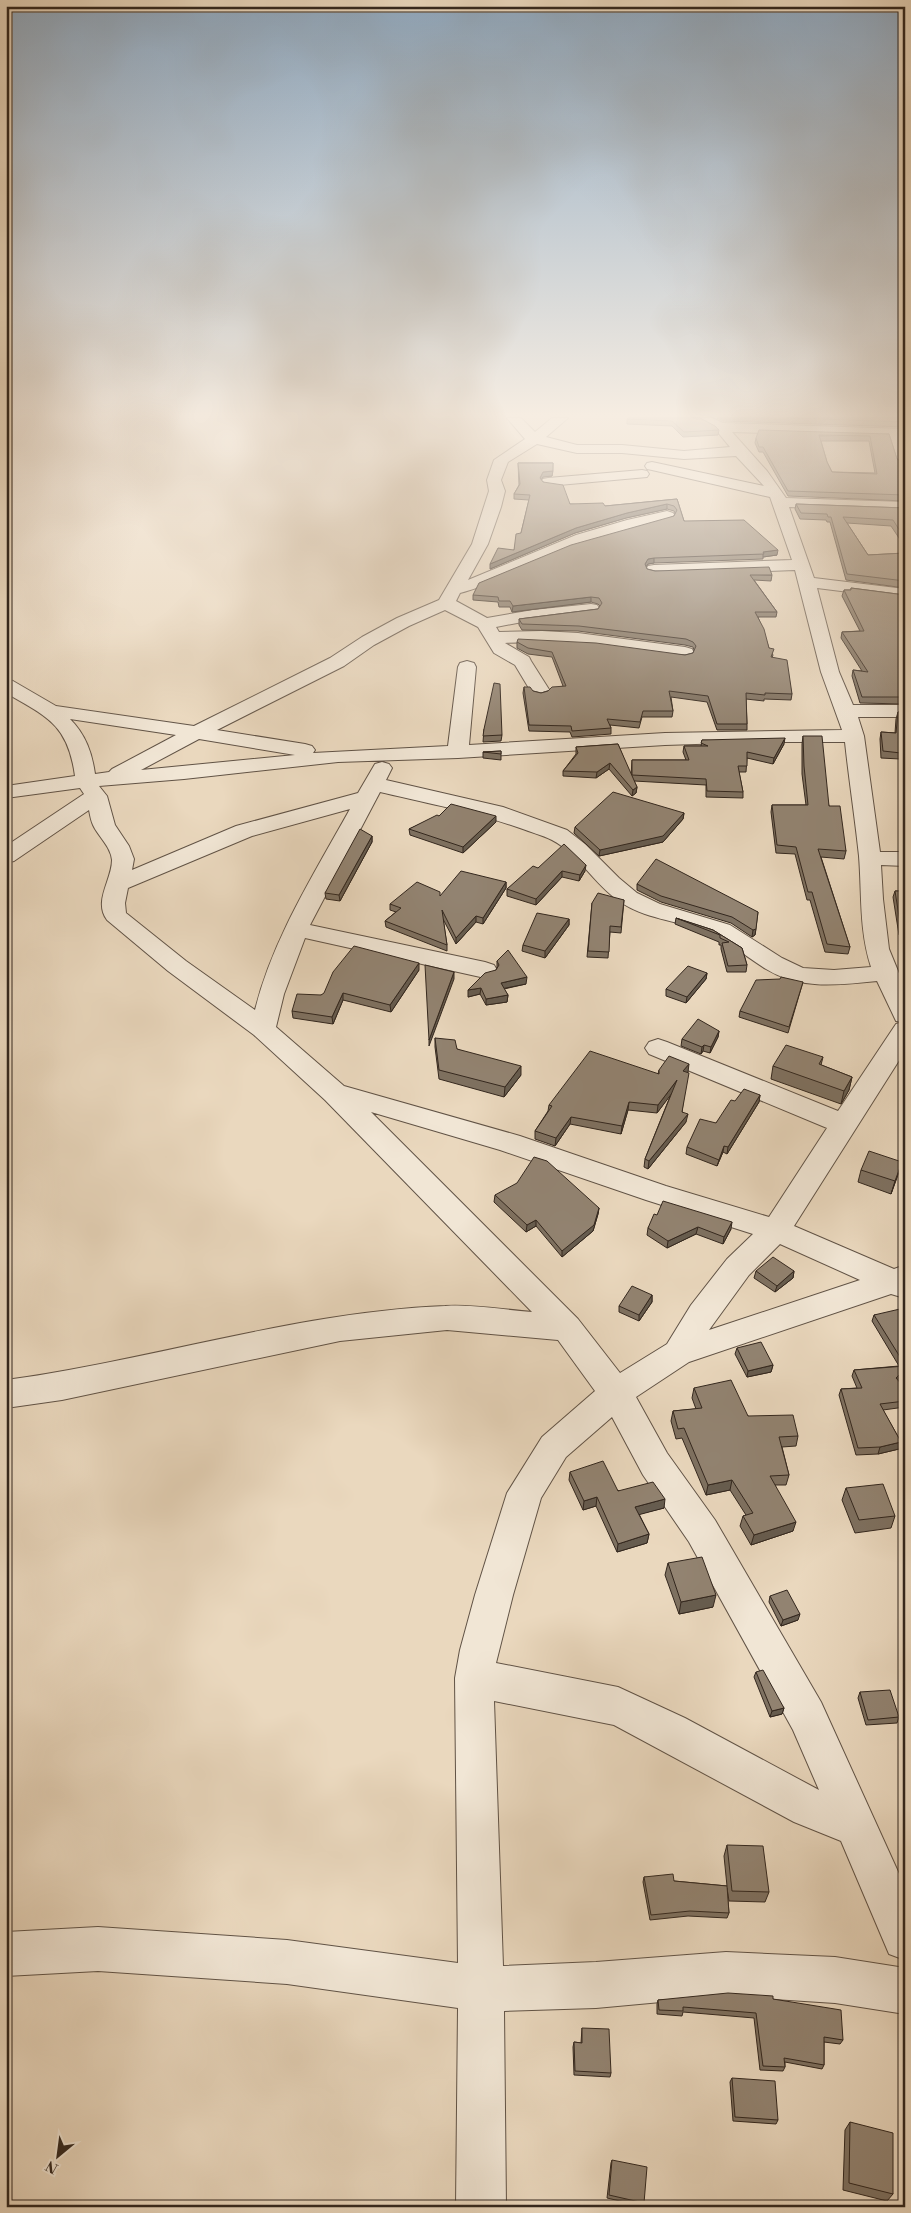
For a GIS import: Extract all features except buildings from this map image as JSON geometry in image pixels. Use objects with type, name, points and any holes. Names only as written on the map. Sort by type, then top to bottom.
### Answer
[{"type":"street","points":[[450,596],[480,544],[488,521]]},
{"type":"street","points":[[6,856],[97,786],[196,733],[337,662],[368,641],[450,596],[530,559],[592,535],[641,521]]},
{"type":"street","points":[[787,521],[804,574],[830,672],[846,710],[854,736],[870,858],[871,899],[875,932],[885,973],[905,1014]]},
{"type":"street","points":[[654,570],[729,566],[804,574],[905,594]]},
{"type":"street","points":[[450,596],[489,631],[500,649],[522,661],[540,691]]},
{"type":"street","points":[[489,631],[541,614],[591,609]]},
{"type":"street","points":[[489,631],[578,638],[685,653]]},
{"type":"street","points":[[458,752],[467,667]]},
{"type":"street","points":[[6,685],[50,711],[68,727],[76,740],[97,786],[104,825],[118,846],[123,859],[113,903],[115,915],[176,966],[264,1028],[335,1093],[567,1328],[616,1393],[655,1464],[702,1530],[807,1716],[902,1925]]},
{"type":"street","points":[[846,710],[905,711]]},
{"type":"street","points":[[50,711],[108,718],[338,756]]},
{"type":"street","points":[[6,792],[97,786],[184,773],[338,756],[458,752],[666,739],[758,736],[854,736]]},
{"type":"street","points":[[264,1028],[268,1003],[287,948],[390,754]]},
{"type":"street","points":[[117,884],[244,831],[370,791],[495,812],[559,835],[565,838],[610,884],[631,899],[650,908],[722,930],[788,970],[803,976],[885,973]]},
{"type":"street","points":[[870,858],[905,859]]},
{"type":"street","points":[[296,929],[485,970]]},
{"type":"street","points":[[678,1353],[702,1314],[738,1267],[776,1230],[905,1030]]},
{"type":"street","points":[[658,1048],[843,1124]]},
{"type":"street","points":[[335,1093],[510,1143],[656,1193],[776,1230],[901,1282]]},
{"type":"street","points":[[481,2207],[481,1989],[474,1678],[478,1650],[525,1494],[554,1447],[616,1393],[678,1353],[901,1282]]},
{"type":"street","points":[[6,1394],[62,1386],[340,1328],[447,1318],[567,1328]]},
{"type":"street","points":[[474,1678],[618,1706],[671,1732],[809,1807],[857,1827]]},
{"type":"street","points":[[6,1954],[98,1948],[277,1961],[481,1989],[596,1985],[726,1974],[835,1980],[905,1991]]}]
